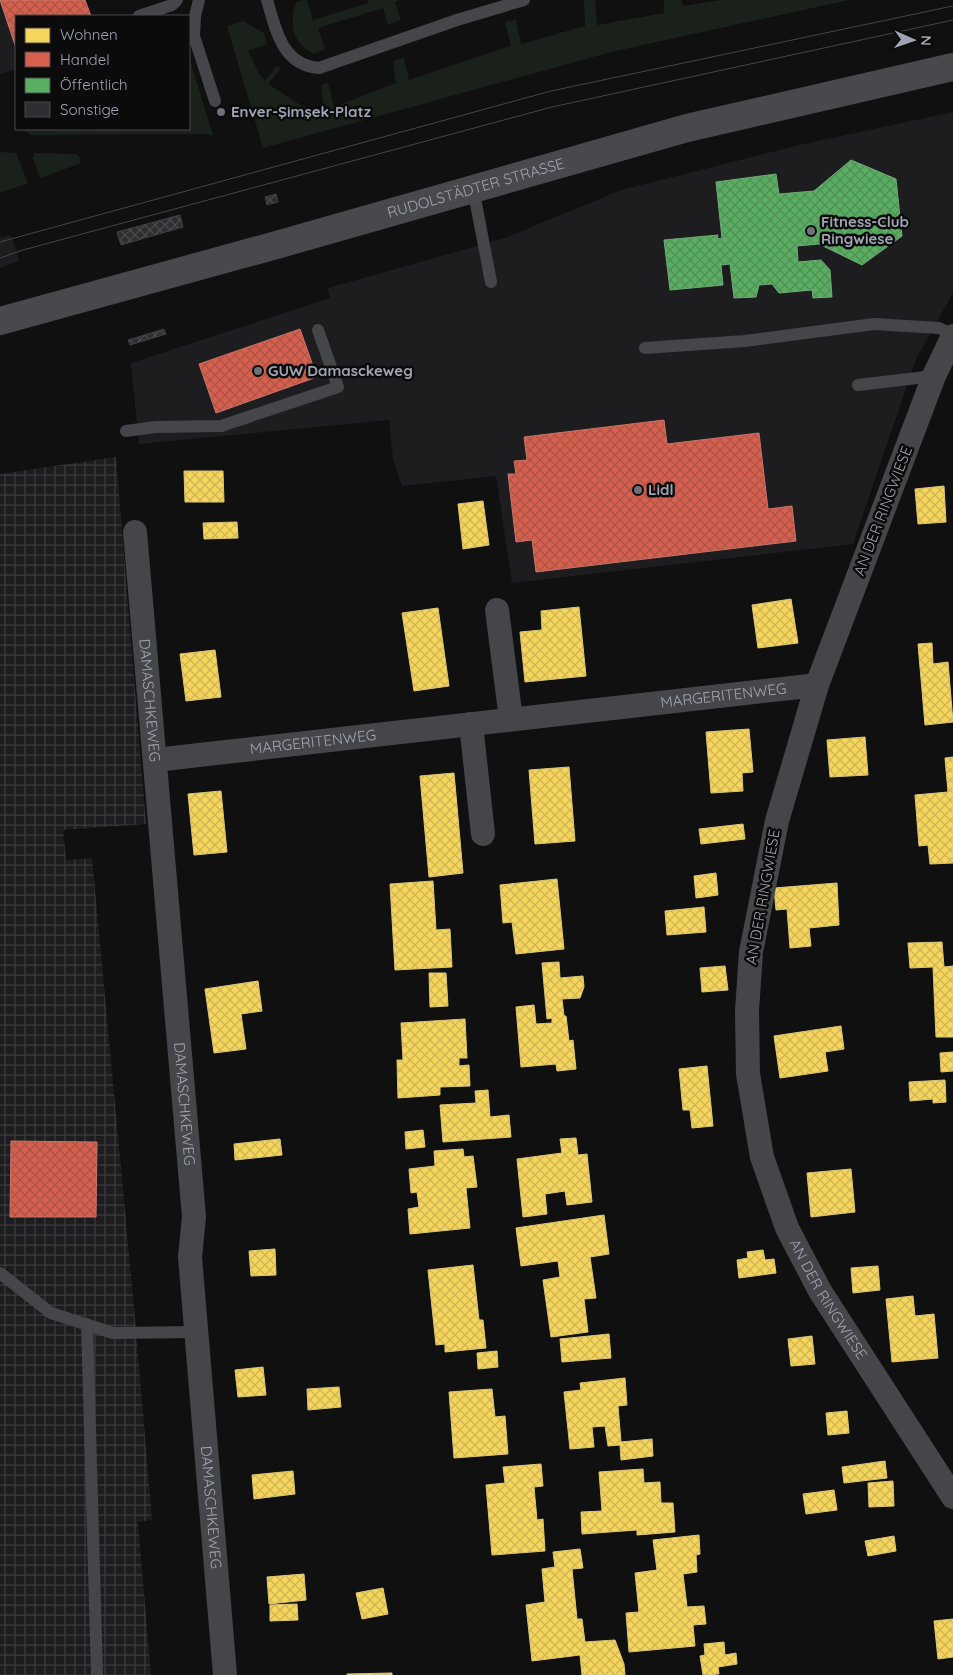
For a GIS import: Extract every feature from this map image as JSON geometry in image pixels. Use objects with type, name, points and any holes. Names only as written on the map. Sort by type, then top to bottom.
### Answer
[{"type":"main road","name":"RUDOLSTÄDTER STRASSE","points":[[0,321],[687,128],[953,67]]},
{"type":"street","name":"AN DER RINGWIESE","points":[[953,335],[943,380],[817,685],[777,821],[751,952],[747,1011],[748,1074],[762,1157],[791,1236],[820,1291],[953,1497]]},
{"type":"street","name":"DAMASCHKEWEG","points":[[135,532],[194,1217],[190,1257],[195,1332],[225,1675]]},
{"type":"street","points":[[497,610],[511,720]]},
{"type":"street","name":"MARGERITENWEG","points":[[155,760],[817,685]]},
{"type":"street","points":[[471,724],[483,834]]},
{"type":"lane","points":[[142,15],[172,5],[177,0]]},
{"type":"lane","points":[[200,0],[195,16],[194,36],[215,101]]},
{"type":"lane","points":[[267,0],[283,48],[299,63],[308,67],[319,68],[457,20],[524,0]]},
{"type":"lane","points":[[473,188],[491,282]]},
{"type":"lane","points":[[645,348],[745,341],[874,324],[939,328],[953,335]]},
{"type":"lane","points":[[126,431],[156,427],[221,426],[338,387],[318,330]]},
{"type":"lane","points":[[858,385],[943,380]]},
{"type":"lane","points":[[0,1273],[51,1312],[113,1333],[195,1332]]},
{"type":"lane","points":[[87,1324],[97,1675]]},
{"type":"shaded area","points":[[0,0],[15,42],[15,69],[0,74]]},
{"type":"shaded area","points":[[307,0],[313,20],[368,3],[367,0],[400,0],[395,2],[401,20],[388,25],[383,8],[318,28],[325,49],[314,54],[301,44],[294,32],[293,19],[296,3]]},
{"type":"shaded area","points":[[584,0],[595,0],[597,25],[664,13],[664,0],[681,0],[683,6],[721,0],[849,0],[611,52],[263,148],[227,26],[243,21],[264,33],[267,44],[248,51],[260,75],[265,81],[277,66],[281,68],[268,84],[302,106],[324,111],[321,85],[328,83],[334,107],[396,83],[393,61],[404,58],[409,80],[511,46],[505,22],[516,19],[521,44],[585,26]]},
{"type":"shaded area","points":[[190,60],[213,135],[200,134],[31,135],[24,130],[190,130]]},
{"type":"shaded area","points":[[953,112],[953,293],[916,359],[853,544],[512,583],[496,476],[402,486],[393,460],[389,420],[139,444],[131,363],[330,298],[328,288],[505,238],[621,190],[804,144]]},
{"type":"shaded area","points":[[0,152],[16,153],[28,183],[0,193]]},
{"type":"shaded area","points":[[35,153],[76,154],[81,159],[79,164],[40,178],[33,158]]},
{"type":"shaded area","points":[[11,235],[19,261],[0,268],[0,238]]},
{"type":"shaded area","points":[[116,457],[146,824],[63,830],[66,860],[92,858],[152,1520],[138,1522],[151,1675],[0,1675],[0,474]]},
{"type":"building: Wohnen","points":[[184,471],[223,471],[224,502],[185,502]]},
{"type":"building: Wohnen","points":[[944,486],[946,522],[918,524],[915,489]]},
{"type":"building: Wohnen","points":[[483,501],[489,545],[463,549],[458,504]]},
{"type":"building: Wohnen","points":[[237,522],[238,538],[204,539],[203,523]]},
{"type":"building: Wohnen","points":[[791,599],[798,643],[758,648],[752,605]]},
{"type":"building: Wohnen","points":[[579,607],[586,676],[525,682],[520,632],[542,630],[541,611]]},
{"type":"building: Wohnen","points":[[438,608],[449,686],[414,691],[402,613]]},
{"type":"building: Wohnen","points":[[932,643],[933,664],[948,662],[953,722],[925,725],[918,644]]},
{"type":"building: Wohnen","points":[[215,650],[221,697],[186,701],[180,654]]},
{"type":"building: Wohnen","points":[[749,729],[753,772],[742,773],[743,791],[711,793],[706,732]]},
{"type":"building: Wohnen","points":[[865,737],[868,775],[830,777],[827,740]]},
{"type":"building: Wohnen","points":[[953,757],[953,863],[930,864],[928,845],[919,846],[915,795],[948,792],[945,758]]},
{"type":"building: Wohnen","points":[[569,767],[575,841],[535,844],[529,770]]},
{"type":"building: Wohnen","points":[[454,773],[463,873],[429,877],[420,776]]},
{"type":"building: Wohnen","points":[[221,791],[227,852],[194,855],[188,794]]},
{"type":"building: Wohnen","points":[[743,824],[745,839],[701,844],[699,829]]},
{"type":"building: Wohnen","points":[[716,873],[718,895],[696,898],[694,876]]},
{"type":"building: Wohnen","points":[[557,879],[564,949],[516,954],[512,922],[503,923],[500,885]]},
{"type":"building: Wohnen","points":[[433,881],[436,930],[450,929],[452,967],[395,970],[390,884]]},
{"type":"building: Wohnen","points":[[837,883],[839,925],[809,928],[811,946],[790,948],[787,909],[776,910],[774,888]]},
{"type":"building: Wohnen","points":[[704,907],[706,932],[667,935],[665,911]]},
{"type":"building: Wohnen","points":[[942,942],[944,967],[953,966],[953,1037],[936,1037],[933,967],[910,968],[908,943]]},
{"type":"building: Wohnen","points":[[559,962],[560,978],[583,976],[584,987],[580,998],[562,999],[569,1041],[573,1040],[576,1069],[557,1071],[556,1064],[521,1067],[516,1007],[534,1005],[536,1024],[552,1023],[552,1018],[547,1019],[542,963]]},
{"type":"building: Wohnen","points":[[725,966],[728,990],[702,992],[700,968]]},
{"type":"building: Wohnen","points":[[429,973],[446,973],[448,1006],[430,1007]]},
{"type":"building: Wohnen","points":[[258,981],[262,1011],[241,1014],[246,1049],[214,1053],[205,989]]},
{"type":"building: Wohnen","points":[[465,1019],[467,1058],[459,1058],[459,1066],[469,1065],[470,1086],[440,1087],[440,1095],[398,1098],[397,1060],[403,1060],[401,1023]]},
{"type":"building: Wohnen","points":[[841,1026],[844,1049],[825,1052],[828,1071],[780,1078],[774,1036]]},
{"type":"building: Wohnen","points":[[953,1052],[953,1071],[941,1072],[940,1053]]},
{"type":"building: Wohnen","points":[[707,1066],[713,1126],[692,1128],[690,1110],[683,1110],[679,1069]]},
{"type":"building: Wohnen","points":[[945,1080],[946,1102],[933,1103],[933,1099],[910,1101],[909,1082]]},
{"type":"building: Wohnen","points":[[488,1090],[490,1117],[509,1115],[511,1137],[443,1142],[440,1105],[476,1103],[475,1091]]},
{"type":"building: Wohnen","points":[[423,1130],[425,1147],[406,1149],[405,1132]]},
{"type":"building: Wohnen","points":[[576,1138],[578,1155],[587,1154],[592,1202],[567,1205],[565,1191],[545,1194],[547,1214],[523,1217],[517,1159],[562,1153],[560,1139]]},
{"type":"building: Wohnen","points":[[280,1139],[282,1155],[235,1160],[234,1144]]},
{"type":"building: Wohnen","points":[[463,1149],[464,1157],[473,1156],[477,1187],[466,1188],[470,1228],[410,1234],[408,1209],[419,1207],[417,1192],[411,1193],[409,1169],[435,1166],[434,1151]]},
{"type":"building: Wohnen","points":[[851,1169],[855,1212],[811,1217],[807,1173]]},
{"type":"building: Wohnen","points":[[604,1215],[609,1254],[590,1257],[596,1298],[584,1299],[588,1332],[551,1337],[543,1280],[560,1277],[558,1261],[521,1266],[516,1228]]},
{"type":"building: Wohnen","points":[[275,1249],[276,1275],[251,1276],[249,1251]]},
{"type":"building: Wohnen","points":[[763,1250],[765,1260],[774,1259],[776,1273],[739,1278],[737,1260],[748,1258],[747,1252]]},
{"type":"building: Wohnen","points":[[473,1265],[479,1320],[483,1320],[486,1348],[445,1352],[445,1344],[436,1345],[428,1270]]},
{"type":"building: Wohnen","points":[[878,1266],[880,1290],[853,1293],[851,1268]]},
{"type":"building: Wohnen","points":[[913,1296],[915,1316],[934,1314],[938,1358],[892,1362],[886,1299]]},
{"type":"building: Wohnen","points":[[609,1334],[611,1358],[562,1362],[560,1339]]},
{"type":"building: Wohnen","points":[[812,1336],[815,1364],[791,1366],[788,1339]]},
{"type":"building: Wohnen","points":[[497,1351],[498,1367],[478,1369],[477,1353]]},
{"type":"building: Wohnen","points":[[263,1367],[266,1395],[238,1397],[235,1370]]},
{"type":"building: Wohnen","points":[[625,1378],[627,1405],[618,1406],[621,1442],[652,1439],[653,1456],[621,1460],[620,1445],[608,1446],[605,1426],[592,1427],[594,1447],[570,1449],[564,1392],[581,1390],[580,1383]]},
{"type":"building: Wohnen","points":[[339,1387],[341,1407],[308,1410],[307,1389]]},
{"type":"building: Wohnen","points":[[492,1389],[495,1417],[505,1416],[508,1454],[454,1458],[449,1392]]},
{"type":"building: Wohnen","points":[[847,1411],[849,1433],[828,1435],[826,1413]]},
{"type":"building: Wohnen","points":[[885,1461],[887,1478],[844,1483],[842,1467]]},
{"type":"building: Wohnen","points":[[541,1464],[543,1486],[534,1487],[537,1520],[543,1519],[545,1551],[492,1555],[486,1485],[505,1483],[503,1467]]},
{"type":"building: Wohnen","points":[[643,1469],[644,1483],[660,1482],[661,1503],[673,1503],[675,1532],[637,1535],[637,1530],[582,1534],[581,1512],[602,1511],[599,1472]]},
{"type":"building: Wohnen","points":[[293,1471],[295,1494],[254,1499],[252,1475]]},
{"type":"building: Wohnen","points":[[893,1481],[894,1506],[869,1507],[868,1483]]},
{"type":"building: Wohnen","points":[[834,1490],[837,1510],[806,1514],[803,1494]]},
{"type":"building: Wohnen","points":[[699,1535],[700,1554],[696,1555],[697,1572],[683,1574],[687,1607],[704,1606],[706,1624],[693,1625],[695,1646],[629,1652],[626,1613],[639,1612],[635,1573],[657,1570],[653,1540]]},
{"type":"building: Wohnen","points":[[894,1536],[896,1551],[868,1556],[865,1541]]},
{"type":"building: Wohnen","points":[[580,1549],[583,1568],[572,1569],[577,1619],[582,1619],[585,1642],[615,1640],[624,1664],[625,1675],[582,1675],[580,1655],[532,1661],[526,1605],[545,1602],[542,1569],[555,1567],[553,1552]]},
{"type":"building: Wohnen","points":[[304,1574],[306,1600],[269,1604],[267,1577]]},
{"type":"building: Wohnen","points":[[383,1588],[388,1614],[362,1619],[356,1593]]},
{"type":"building: Wohnen","points":[[297,1604],[298,1620],[270,1621],[270,1605]]},
{"type":"building: Wohnen","points":[[953,1619],[953,1657],[938,1659],[934,1621]]},
{"type":"building: Wohnen","points":[[724,1642],[725,1655],[736,1653],[737,1664],[718,1667],[719,1674],[703,1675],[700,1656],[705,1655],[704,1644]]},
{"type":"building: Wohnen","points":[[392,1673],[392,1675],[347,1675],[347,1674]]},
{"type":"building: Handel","points":[[0,0],[85,0],[91,15],[15,15],[15,45]]},
{"type":"building: Handel","name":"GUW Damasckeweg","points":[[300,329],[317,377],[216,413],[199,364]]},
{"type":"building: Handel","name":"Lidl","points":[[664,420],[667,444],[759,433],[768,509],[792,506],[796,541],[536,572],[532,540],[516,542],[508,474],[516,474],[514,461],[527,460],[524,437]]},
{"type":"building: Handel","points":[[11,1141],[97,1142],[96,1217],[10,1217]]},
{"type":"building: Öffentlich","name":"Fitness-Club Ringwiese","points":[[851,160],[896,179],[902,236],[862,265],[819,244],[797,246],[798,262],[821,260],[830,270],[832,297],[813,298],[812,290],[779,293],[772,284],[759,285],[756,297],[734,298],[730,264],[721,265],[723,285],[670,290],[664,240],[718,235],[717,239],[722,238],[716,182],[776,174],[779,194],[814,191]]},
{"type":"building: Sonstige","points":[[276,194],[278,202],[267,205],[265,197]]},
{"type":"building: Sonstige","points":[[180,215],[183,227],[121,245],[117,232]]},
{"type":"building: Sonstige","points":[[164,329],[166,334],[130,345],[128,340]]},
{"type":"tram line","points":[[0,242],[551,91],[953,6]]},
{"type":"tram line","points":[[0,258],[23,250],[552,107],[953,20]]},
{"type":"place","name":"Enver-Şimşek-Platz","points":[[221,112]]},
{"type":"place","name":"Fitness-Club Ringwiese","points":[[811,231]]},
{"type":"place","name":"GUW Damasckeweg","points":[[258,371]]},
{"type":"place","name":"Lidl","points":[[638,490]]}]
